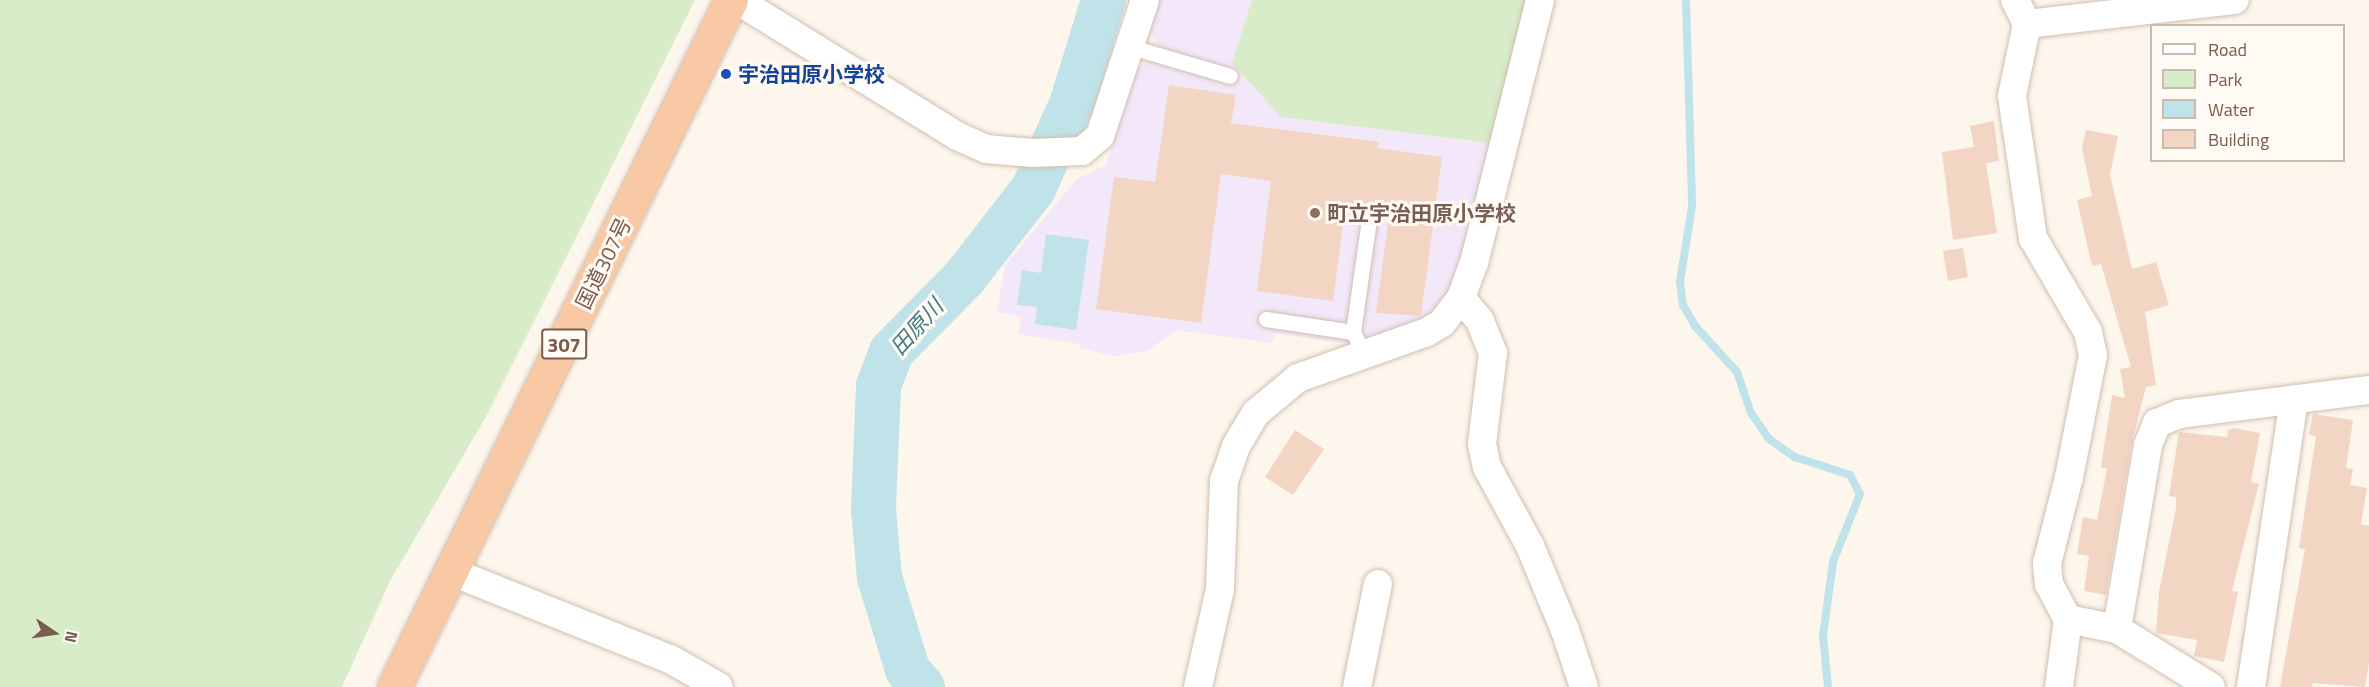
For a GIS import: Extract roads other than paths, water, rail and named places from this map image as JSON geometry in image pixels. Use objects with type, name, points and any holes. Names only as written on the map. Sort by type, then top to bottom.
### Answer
[{"type":"highway","name":"国道307号","points":[[394,687],[731,0]]},
{"type":"street","points":[[737,0],[957,136],[986,148],[1033,153],[1082,151],[1100,136],[1145,0]]},
{"type":"street","points":[[1198,687],[1220,589],[1224,481],[1236,446],[1256,413],[1298,378],[1358,343],[1427,332],[1442,323],[1461,298],[1474,263],[1540,0]]},
{"type":"street","points":[[2059,687],[2068,619],[2049,584],[2047,563],[2072,466],[2093,355],[2088,332],[2033,238],[2012,96],[2021,12],[2235,0]]},
{"type":"street","points":[[1461,298],[1480,321],[1493,353],[1482,444],[1487,467],[1530,546],[1565,630],[1584,687]]},
{"type":"street","points":[[2118,629],[2148,445],[2157,423],[2179,414],[2369,390]]},
{"type":"street","points":[[2251,687],[2294,400]]},
{"type":"street","points":[[452,572],[670,659],[719,687]]},
{"type":"street","points":[[1357,687],[1378,584]]},
{"type":"street","points":[[2068,619],[2118,629],[2211,687]]},
{"type":"lane","points":[[1131,47],[1230,76]]},
{"type":"lane","points":[[1266,319],[1358,343],[1369,220]]},
{"type":"water","points":[[1046,234],[1089,240],[1076,330],[1035,324],[1037,307],[1017,305],[1022,270],[1041,273]]},
{"type":"waterway","name":"田原川","points":[[922,687],[907,669],[879,577],[873,509],[878,385],[891,351],[964,277],[1033,188],[1071,104],[1103,0]]},
{"type":"waterway","points":[[1686,0],[1692,206],[1680,282],[1683,305],[1695,326],[1737,372],[1751,413],[1769,439],[1795,457],[1850,475],[1860,494],[1833,562],[1823,636],[1828,687]]},
{"type":"place","name":"宇治田原小学校","points":[[726,74]]},
{"type":"place","name":"町立宇治田原小学校","points":[[1315,213]]}]
